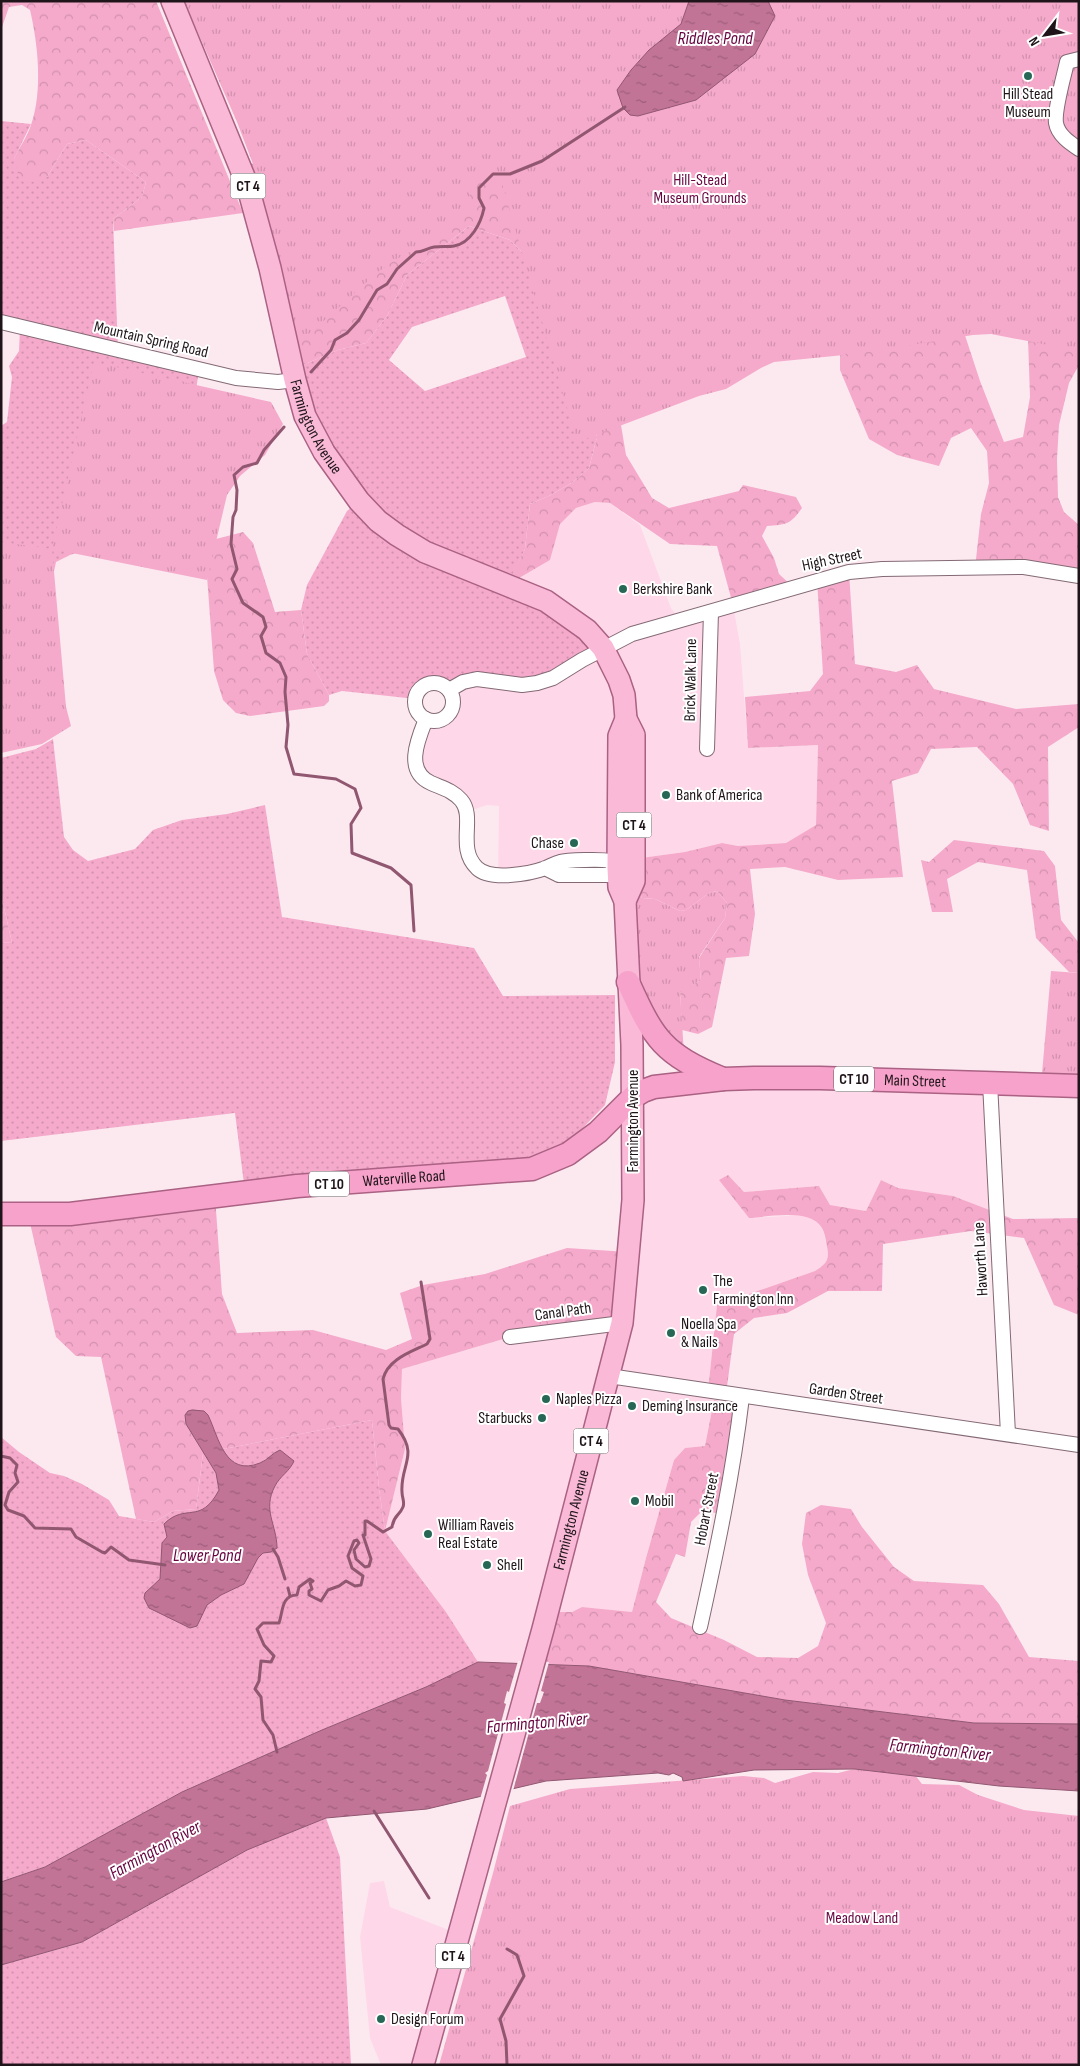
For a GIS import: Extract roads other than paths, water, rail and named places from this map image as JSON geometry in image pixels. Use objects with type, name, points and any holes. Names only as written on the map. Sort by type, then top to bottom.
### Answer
[{"type":"highway","points":[[628,982],[650,1028],[664,1046],[680,1058],[724,1079]]},
{"type":"highway","name":"Main Street","points":[[632,1097],[643,1090],[654,1087],[724,1079],[820,1078],[1079,1086]]},
{"type":"highway","name":"Waterville Road","points":[[1,1214],[70,1214],[297,1186],[532,1169],[568,1154],[598,1132],[632,1097]]},
{"type":"main road","name":"Farmington Avenue","points":[[172,1],[247,184],[272,277],[295,380],[306,416],[324,452],[340,477],[378,521],[397,535],[425,552],[546,601],[587,630],[603,648],[624,694],[626,719],[634,734],[634,880],[625,901]]},
{"type":"main road","name":"Farmington Avenue","points":[[423,2065],[543,1629],[622,1323],[633,1200],[632,1045],[625,901],[619,887],[618,868],[619,736],[626,719]]},
{"type":"street","points":[[1079,59],[1066,62],[1056,124],[1068,141],[1079,149]]},
{"type":"street","name":"Mountain Spring Road","points":[[1,322],[236,378],[278,382],[295,380]]},
{"type":"street","name":"High Street","points":[[449,690],[463,682],[477,679],[522,685],[537,684],[553,678],[603,648],[632,634],[849,572],[882,569],[1024,567],[1079,576]]},
{"type":"street","name":"Brick Walk Lane","points":[[707,749],[711,612]]},
{"type":"street","points":[[439,684],[449,690],[453,702],[449,714],[438,721],[426,719],[417,711],[415,705],[418,692],[427,685],[439,684]]},
{"type":"street","points":[[426,719],[417,742],[415,760],[420,774],[427,781],[444,787],[462,801],[466,812],[466,844],[472,862],[482,872],[494,876],[545,868],[560,862],[608,861],[618,868]]},
{"type":"street","name":"Haworth Lane","points":[[990,1082],[1008,1434]]},
{"type":"street","name":"Canal Path","points":[[510,1337],[622,1323]]},
{"type":"street","name":"Garden Street","points":[[609,1376],[1079,1445]]},
{"type":"street","name":"Hobart Street","points":[[700,1627],[721,1533],[742,1397]]},
{"type":"water","name":"Riddles Pond","points":[[689,1],[768,1],[775,16],[755,54],[696,100],[638,116],[630,115],[623,108],[617,90],[631,70],[649,50],[681,24]]},
{"type":"water","name":"Lower Pond","points":[[188,1411],[204,1411],[208,1415],[225,1453],[239,1465],[248,1466],[260,1463],[280,1450],[294,1461],[277,1482],[271,1495],[270,1510],[277,1548],[271,1552],[263,1553],[258,1558],[244,1584],[221,1595],[207,1605],[197,1626],[190,1628],[149,1608],[144,1598],[145,1593],[160,1579],[162,1543],[167,1537],[164,1524],[179,1514],[199,1511],[212,1501],[219,1490],[216,1473],[186,1424],[185,1415]]},
{"type":"water","name":"Farmington River","points":[[478,1662],[589,1666],[785,1700],[974,1723],[1079,1724],[1079,1791],[999,1786],[855,1769],[754,1770],[683,1781],[682,1777],[673,1773],[669,1775],[658,1773],[546,1781],[427,1809],[326,1818],[247,1850],[82,1942],[1,1965],[1,1882],[45,1867],[182,1792],[322,1730],[426,1687]]},
{"type":"waterway","points":[[311,372],[331,350],[335,340],[347,333],[359,320],[377,290],[387,284],[397,269],[416,252],[434,247],[454,246],[470,237],[478,226],[484,208],[479,198],[479,188],[493,174],[510,174],[542,161],[625,107]]},
{"type":"waterway","points":[[284,427],[264,450],[257,463],[243,467],[234,475],[237,490],[231,544],[237,569],[232,579],[243,603],[263,617],[266,627],[261,636],[266,653],[280,663],[286,677],[285,692],[288,725],[286,747],[294,774],[336,779],[355,789],[361,808],[351,824],[352,853],[391,868],[411,885],[414,931]]},
{"type":"waterway","points":[[277,1752],[273,1735],[263,1720],[261,1697],[255,1689],[259,1681],[261,1661],[271,1662],[274,1656],[264,1645],[257,1629],[263,1623],[279,1623],[285,1601],[297,1595],[299,1587],[310,1579],[313,1581],[310,1583],[312,1589],[309,1591],[309,1595],[321,1601],[328,1590],[346,1581],[355,1586],[361,1585],[363,1576],[352,1568],[348,1556],[354,1541],[357,1540],[359,1543],[354,1550],[356,1559],[365,1567],[369,1566],[371,1559],[363,1535],[365,1535],[365,1521],[383,1532],[392,1527],[394,1520],[403,1507],[402,1483],[408,1454],[407,1446],[398,1429],[391,1428],[389,1425],[383,1379],[395,1361],[427,1344],[430,1339],[421,1282]]},
{"type":"waterway","points":[[1,1456],[10,1458],[17,1465],[15,1473],[18,1482],[9,1492],[5,1505],[8,1510],[24,1516],[35,1528],[71,1529],[76,1537],[102,1552],[105,1553],[111,1547],[129,1560],[165,1565]]},
{"type":"waterway","points":[[273,1549],[278,1557],[285,1579]]},
{"type":"waterway","points":[[288,1588],[290,1596]]},
{"type":"waterway","points":[[374,1811],[429,1898]]},
{"type":"waterway","points":[[507,1949],[517,1955],[524,1976],[500,2019],[506,2041],[507,2065]]},
{"type":"place","name":"Hill Stead Museum","points":[[1028,76]]},
{"type":"place","name":"Berkshire Bank","points":[[623,589]]},
{"type":"place","name":"Bank of America","points":[[666,795]]},
{"type":"place","name":"Chase","points":[[574,843]]},
{"type":"place","name":"The Farmington Inn","points":[[703,1290]]},
{"type":"place","name":"Noella Spa & Nails","points":[[671,1333]]},
{"type":"place","name":"Naples Pizza","points":[[546,1399]]},
{"type":"place","name":"Deming Insurance","points":[[632,1406]]},
{"type":"place","name":"Starbucks","points":[[542,1418]]},
{"type":"place","name":"Mobil","points":[[635,1501]]},
{"type":"place","name":"William Raveis Real Estate","points":[[428,1534]]},
{"type":"place","name":"Shell","points":[[487,1565]]},
{"type":"place","name":"Design Forum","points":[[381,2019]]},
{"type":"park label","name":"Hill-Stead Museum Grounds","points":[[700,189]]},
{"type":"park label","name":"Meadow Land","points":[[862,1918]]}]
